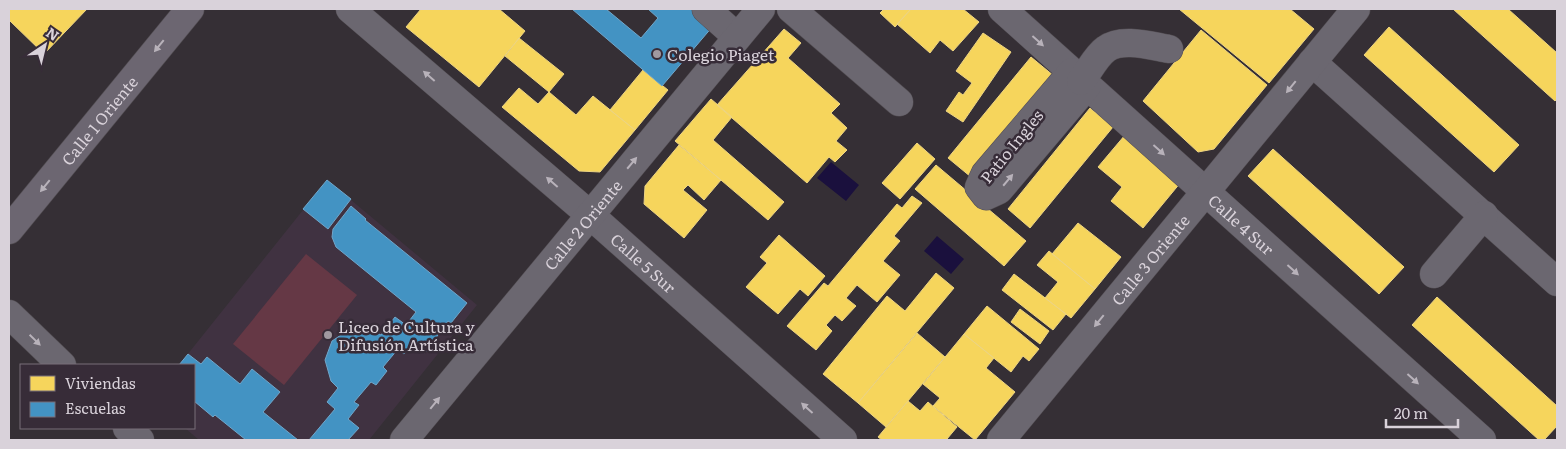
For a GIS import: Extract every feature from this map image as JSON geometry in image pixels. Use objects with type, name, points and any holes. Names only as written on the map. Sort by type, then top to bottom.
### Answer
[{"type":"main road","name":"Calle 1 Oriente","points":[[9,230],[190,9]]},
{"type":"street","name":"Calle 5 Sur","points":[[350,9],[589,214],[843,440]]},
{"type":"street","points":[[706,9],[737,37]]},
{"type":"street","name":"Calle 2 Oriente","points":[[404,440],[589,214],[761,9]]},
{"type":"street","points":[[791,9],[900,102]]},
{"type":"street","name":"Calle 4 Sur","points":[[1002,9],[1482,440]]},
{"type":"street","name":"Calle 3 Oriente","points":[[1001,440],[1356,9]]},
{"type":"street","points":[[1080,80],[1103,51],[1114,45],[1138,44],[1169,49]]},
{"type":"street","points":[[1312,62],[1557,282]]},
{"type":"street","points":[[1434,274],[1484,215]]},
{"type":"street","points":[[9,314],[61,364]]},
{"type":"street","points":[[128,429],[140,440]]},
{"type":"shaded area","points":[[831,162],[859,185],[846,201],[817,178]]},
{"type":"shaded area","name":"Liceo de Cultura y Difusión Artística","points":[[327,180],[477,305],[369,440],[199,440],[186,429],[195,429],[195,364],[180,364]]},
{"type":"shaded area","points":[[937,236],[964,259],[951,274],[924,251]]},
{"type":"shaded area","points":[[306,254],[357,295],[284,385],[233,344]]},
{"type":"building: Viviendas","points":[[9,9],[87,9],[44,54],[9,20]]},
{"type":"building: Viviendas","points":[[421,9],[499,9],[525,31],[479,87],[406,27]]},
{"type":"building: Viviendas","points":[[884,9],[911,9],[895,27],[880,13]]},
{"type":"building: Viviendas","points":[[911,9],[963,9],[979,22],[953,51],[940,40],[930,53],[897,24]]},
{"type":"building: Viviendas","points":[[1179,9],[1290,9],[1314,29],[1269,83]]},
{"type":"building: Viviendas","points":[[1453,9],[1508,9],[1557,53],[1557,99],[1555,101]]},
{"type":"building: Viviendas","points":[[1389,27],[1519,145],[1494,172],[1364,55]]},
{"type":"building: Viviendas","points":[[784,29],[801,43],[788,58],[840,104],[831,113],[847,128],[836,141],[847,150],[835,162],[829,157],[807,183],[717,105]]},
{"type":"building: Viviendas","points":[[1201,30],[1267,85],[1214,149],[1198,152],[1143,101]]},
{"type":"building: Viviendas","points":[[983,33],[1011,52],[963,122],[946,111],[959,92],[963,95],[972,83],[956,71]]},
{"type":"building: Viviendas","points":[[519,38],[564,74],[549,92],[505,56]]},
{"type":"building: Viviendas","points":[[1031,57],[1054,76],[971,177],[948,158]]},
{"type":"building: Viviendas","points":[[643,70],[668,90],[635,130],[610,110]]},
{"type":"building: Viviendas","points":[[519,88],[538,104],[549,92],[576,115],[593,96],[635,130],[600,172],[579,171],[502,107]]},
{"type":"building: Viviendas","points":[[711,99],[732,117],[713,140],[784,202],[768,220],[675,141]]},
{"type":"building: Viviendas","points":[[1090,108],[1113,127],[1030,228],[1008,209]]},
{"type":"building: Viviendas","points":[[1125,135],[1181,182],[1143,228],[1111,201],[1122,187],[1098,167]]},
{"type":"building: Viviendas","points":[[917,143],[935,159],[900,199],[882,183]]},
{"type":"building: Viviendas","points":[[679,145],[721,180],[704,200],[688,185],[683,190],[707,210],[684,238],[644,204],[645,186]]},
{"type":"building: Viviendas","points":[[1273,149],[1404,267],[1379,294],[1248,176]]},
{"type":"building: Viviendas","points":[[936,165],[1026,241],[1004,266],[915,189]]},
{"type":"building: Viviendas","points":[[912,196],[922,203],[894,236],[900,241],[883,261],[900,275],[877,302],[857,285],[846,298],[856,306],[842,321],[835,315],[826,325],[832,331],[816,350],[787,326],[824,283],[828,286],[897,204],[902,208]]},
{"type":"building: Viviendas","points":[[1078,223],[1121,257],[1095,289],[1052,254]]},
{"type":"building: Viviendas","points":[[779,235],[825,276],[808,296],[800,289],[778,314],[746,287],[767,263],[760,257]]},
{"type":"building: Viviendas","points":[[1049,251],[1095,289],[1071,318],[1045,298],[1058,282],[1037,265]]},
{"type":"building: Viviendas","points":[[936,273],[954,288],[858,403],[823,374],[887,296],[905,311]]},
{"type":"building: Viviendas","points":[[1014,274],[1066,314],[1053,330],[1002,290]]},
{"type":"building: Viviendas","points":[[1437,297],[1557,406],[1557,426],[1544,440],[1539,440],[1412,325]]},
{"type":"building: Viviendas","points":[[987,306],[1039,349],[1029,361],[1023,356],[1011,372],[964,334]]},
{"type":"building: Viviendas","points":[[1020,309],[1049,331],[1040,344],[1011,322]]},
{"type":"building: Viviendas","points":[[917,333],[945,357],[886,427],[858,403]]},
{"type":"building: Viviendas","points":[[964,334],[994,358],[986,368],[1015,392],[975,440],[933,406],[940,398],[923,384]]},
{"type":"building: Viviendas","points":[[908,401],[920,411],[928,402],[957,427],[947,439],[949,440],[882,440],[878,437]]},
{"type":"building: Escuelas","name":"Colegio Piaget","points":[[572,9],[606,9],[641,38],[658,18],[648,9],[693,9],[713,26],[662,86]]},
{"type":"building: Escuelas","points":[[327,180],[351,199],[328,229],[303,209]]},
{"type":"building: Escuelas","points":[[351,206],[365,220],[467,303],[451,323],[448,321],[425,353],[413,343],[404,354],[398,349],[383,367],[387,371],[376,385],[371,382],[354,402],[359,405],[348,419],[359,428],[348,440],[309,440],[335,409],[327,402],[338,388],[331,381],[325,360],[332,341],[350,329],[371,330],[381,335],[395,317],[406,325],[416,312],[336,247],[332,237],[333,229]]},
{"type":"building: Escuelas","points":[[188,354],[201,364],[207,357],[240,384],[252,369],[280,392],[263,412],[298,440],[246,440],[195,402],[195,364],[180,364]]},
{"type":"place","name":"Colegio Piaget","points":[[657,54]]},
{"type":"place","name":"Liceo de Cultura y Difusión Artística","points":[[328,335]]}]
